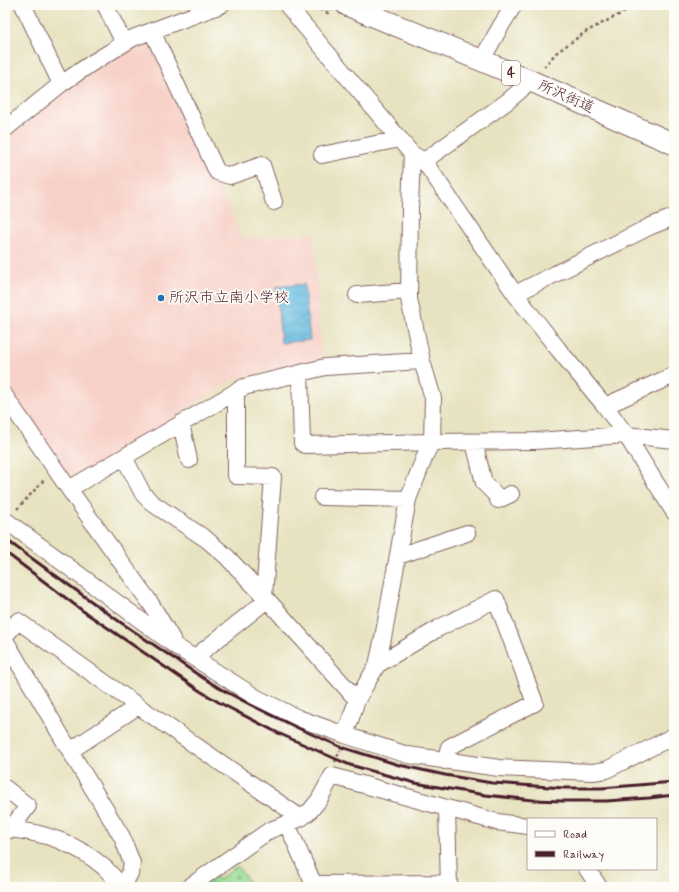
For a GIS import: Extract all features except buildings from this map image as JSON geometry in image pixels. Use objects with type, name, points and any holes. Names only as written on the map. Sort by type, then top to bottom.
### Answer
[{"type":"main road","name":"所沢街道","points":[[347,5],[530,81],[674,144]]},
{"type":"street","points":[[23,5],[61,84]]},
{"type":"street","points":[[105,5],[124,44]]},
{"type":"street","points":[[5,129],[61,84],[133,38],[221,5]]},
{"type":"street","points":[[287,5],[400,139],[418,158],[515,294],[605,406],[626,435],[674,512]]},
{"type":"street","points":[[481,61],[514,5]]},
{"type":"street","points":[[152,31],[217,172],[230,176],[262,165],[274,202]]},
{"type":"street","points":[[345,735],[358,700],[377,665],[408,499],[432,442],[433,398],[422,361],[409,299],[410,209],[418,158],[508,101],[530,81]]},
{"type":"street","points":[[322,155],[400,139]]},
{"type":"street","points":[[515,294],[651,226],[674,217]]},
{"type":"street","points":[[357,295],[409,291]]},
{"type":"street","points":[[69,489],[244,387],[325,367],[422,361]]},
{"type":"street","points":[[300,373],[302,443],[305,445],[535,441],[626,435],[674,440]]},
{"type":"street","points":[[605,406],[674,375]]},
{"type":"street","points":[[194,658],[265,598],[273,477],[236,476],[236,391]]},
{"type":"street","points":[[7,403],[151,604],[177,647]]},
{"type":"street","points":[[182,423],[189,460]]},
{"type":"street","points":[[474,442],[484,483],[496,495],[498,500],[511,494]]},
{"type":"street","points":[[124,457],[143,494],[152,503],[206,539],[226,556],[358,700]]},
{"type":"street","points":[[322,497],[408,499]]},
{"type":"street","points":[[6,520],[177,647],[257,698],[298,718],[345,735],[402,753],[445,761],[499,768],[593,772],[606,770],[674,736]]},
{"type":"street","points":[[398,556],[467,533]]},
{"type":"street","points":[[377,665],[439,628],[496,599],[535,703],[449,747],[445,761]]},
{"type":"street","points":[[5,636],[18,621],[138,706],[294,821],[315,885],[449,885],[447,809]]},
{"type":"street","points":[[5,640],[122,837],[132,862],[130,873],[122,887],[106,869],[89,855],[72,845],[32,832],[8,830]]},
{"type":"street","points":[[70,751],[138,706]]},
{"type":"street","points":[[189,887],[270,830],[294,821],[309,812],[319,800],[332,776],[497,822],[527,826]]},
{"type":"street","points":[[5,788],[28,806],[8,830]]},
{"type":"street","points":[[589,870],[599,887]]},
{"type":"path","points":[[309,5],[328,13]]},
{"type":"path","points":[[530,81],[556,53],[587,31],[638,5]]},
{"type":"path","points":[[6,520],[54,469]]},
{"type":"path","points":[[332,776],[336,759],[345,735]]},
{"type":"shaded area","name":"所沢市立南小学校","points":[[146,44],[152,46],[243,239],[314,233],[321,358],[231,381],[85,474],[73,475],[65,471],[5,385],[5,139],[79,82],[126,50]]},
{"type":"green space","points":[[237,866],[253,887],[199,887],[215,876],[218,880]]},
{"type":"water","points":[[304,284],[310,340],[281,343],[276,287]]},
{"type":"railway","points":[[5,539],[120,622],[219,688],[300,729],[341,747],[399,765],[492,783],[564,788],[602,788],[674,782]]},
{"type":"railway","points":[[5,552],[83,611],[200,691],[278,733],[350,765],[415,783],[485,795],[533,800],[606,801],[674,795]]},
{"type":"place","name":"所沢市立南小学校","points":[[161,298]]}]
